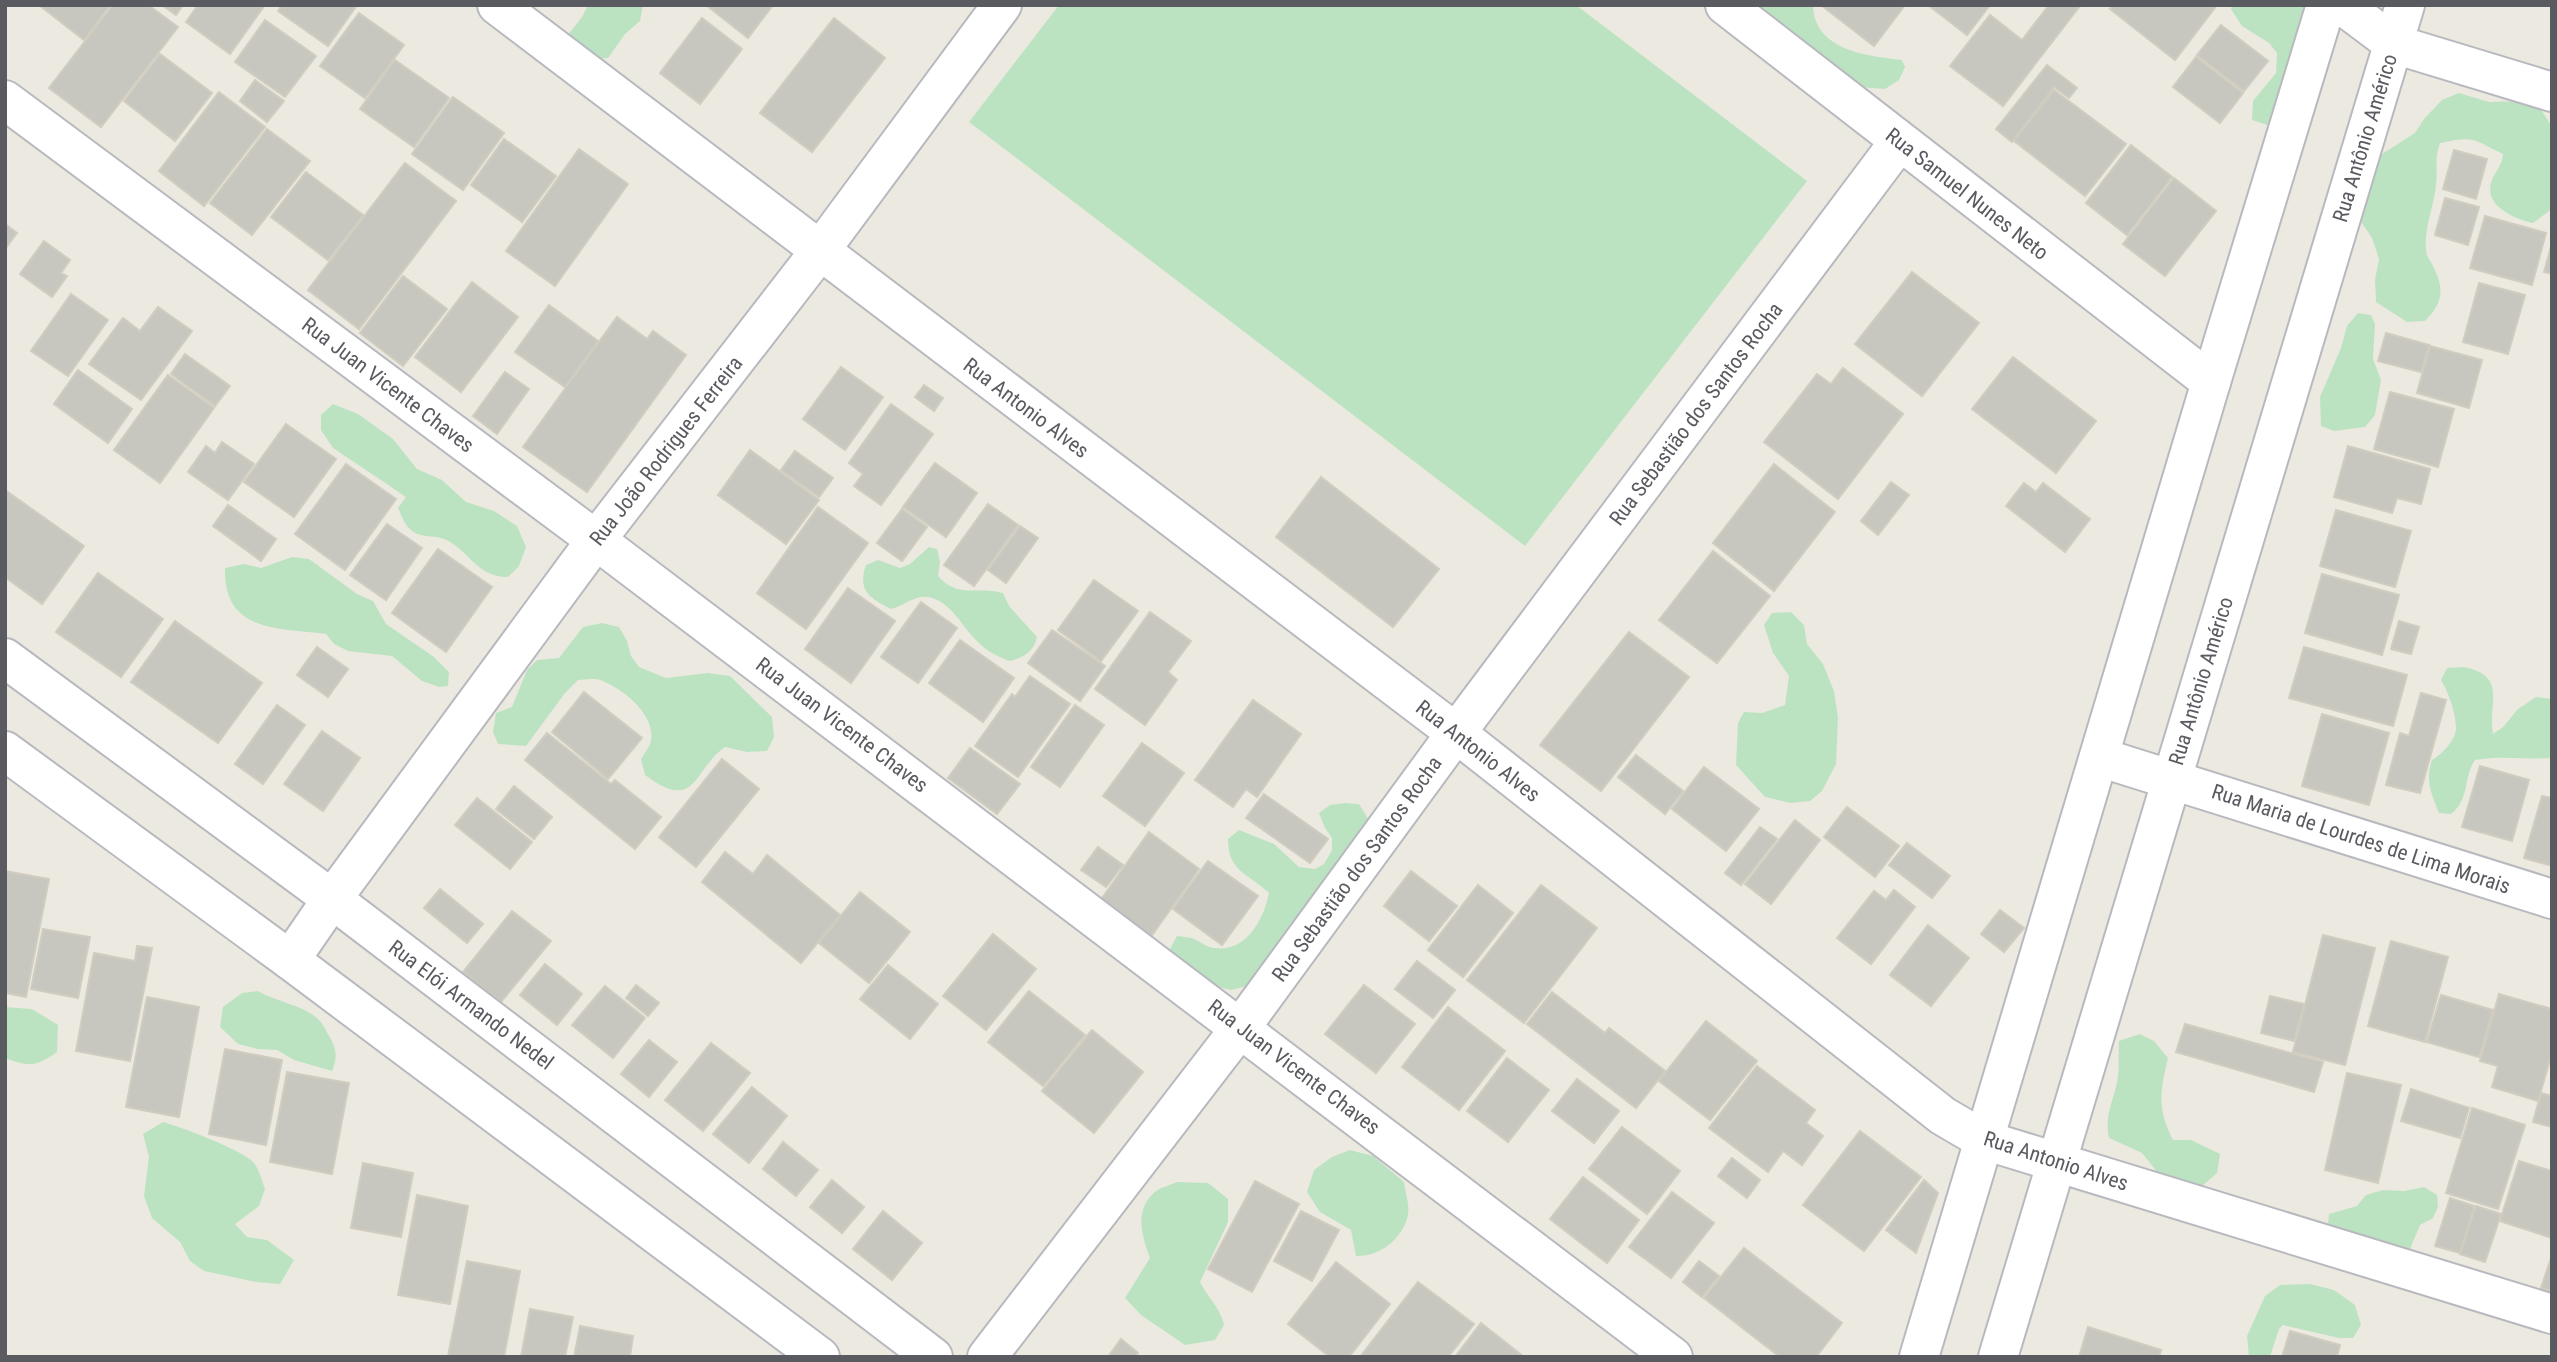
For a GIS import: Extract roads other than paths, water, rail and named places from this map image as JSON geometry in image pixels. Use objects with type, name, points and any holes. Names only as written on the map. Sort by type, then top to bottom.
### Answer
[{"type":"street","name":"Rua João Rodrigues Ferreira","points":[[290,960],[596,540],[819,252],[1002,5]]},
{"type":"street","name":"Rua Samuel Nunes Neto","points":[[1724,5],[2211,382]]},
{"type":"street","points":[[1919,1357],[2326,5]]},
{"type":"street","points":[[2342,5],[2394,44],[2552,92]]},
{"type":"street","name":"Rua Antônio Américo","points":[[1998,1357],[2405,5]]},
{"type":"street","name":"Rua Antonio Alves","points":[[503,7],[819,252],[1456,733],[1943,1116],[1984,1140],[2552,1314]]},
{"type":"street","name":"Rua Juan Vicente Chaves","points":[[5,100],[596,540],[1673,1357]]},
{"type":"street","name":"Rua Sebastião dos Santos Rocha","points":[[987,1357],[1241,1027],[1456,733],[1899,142]]},
{"type":"street","name":"Rua Elói Armando Nedel","points":[[5,658],[332,900],[933,1357]]},
{"type":"street","points":[[5,751],[290,960],[820,1357]]},
{"type":"street","name":"Rua Maria de Lourdes de Lima Morais","points":[[2099,757],[2552,899]]}]
